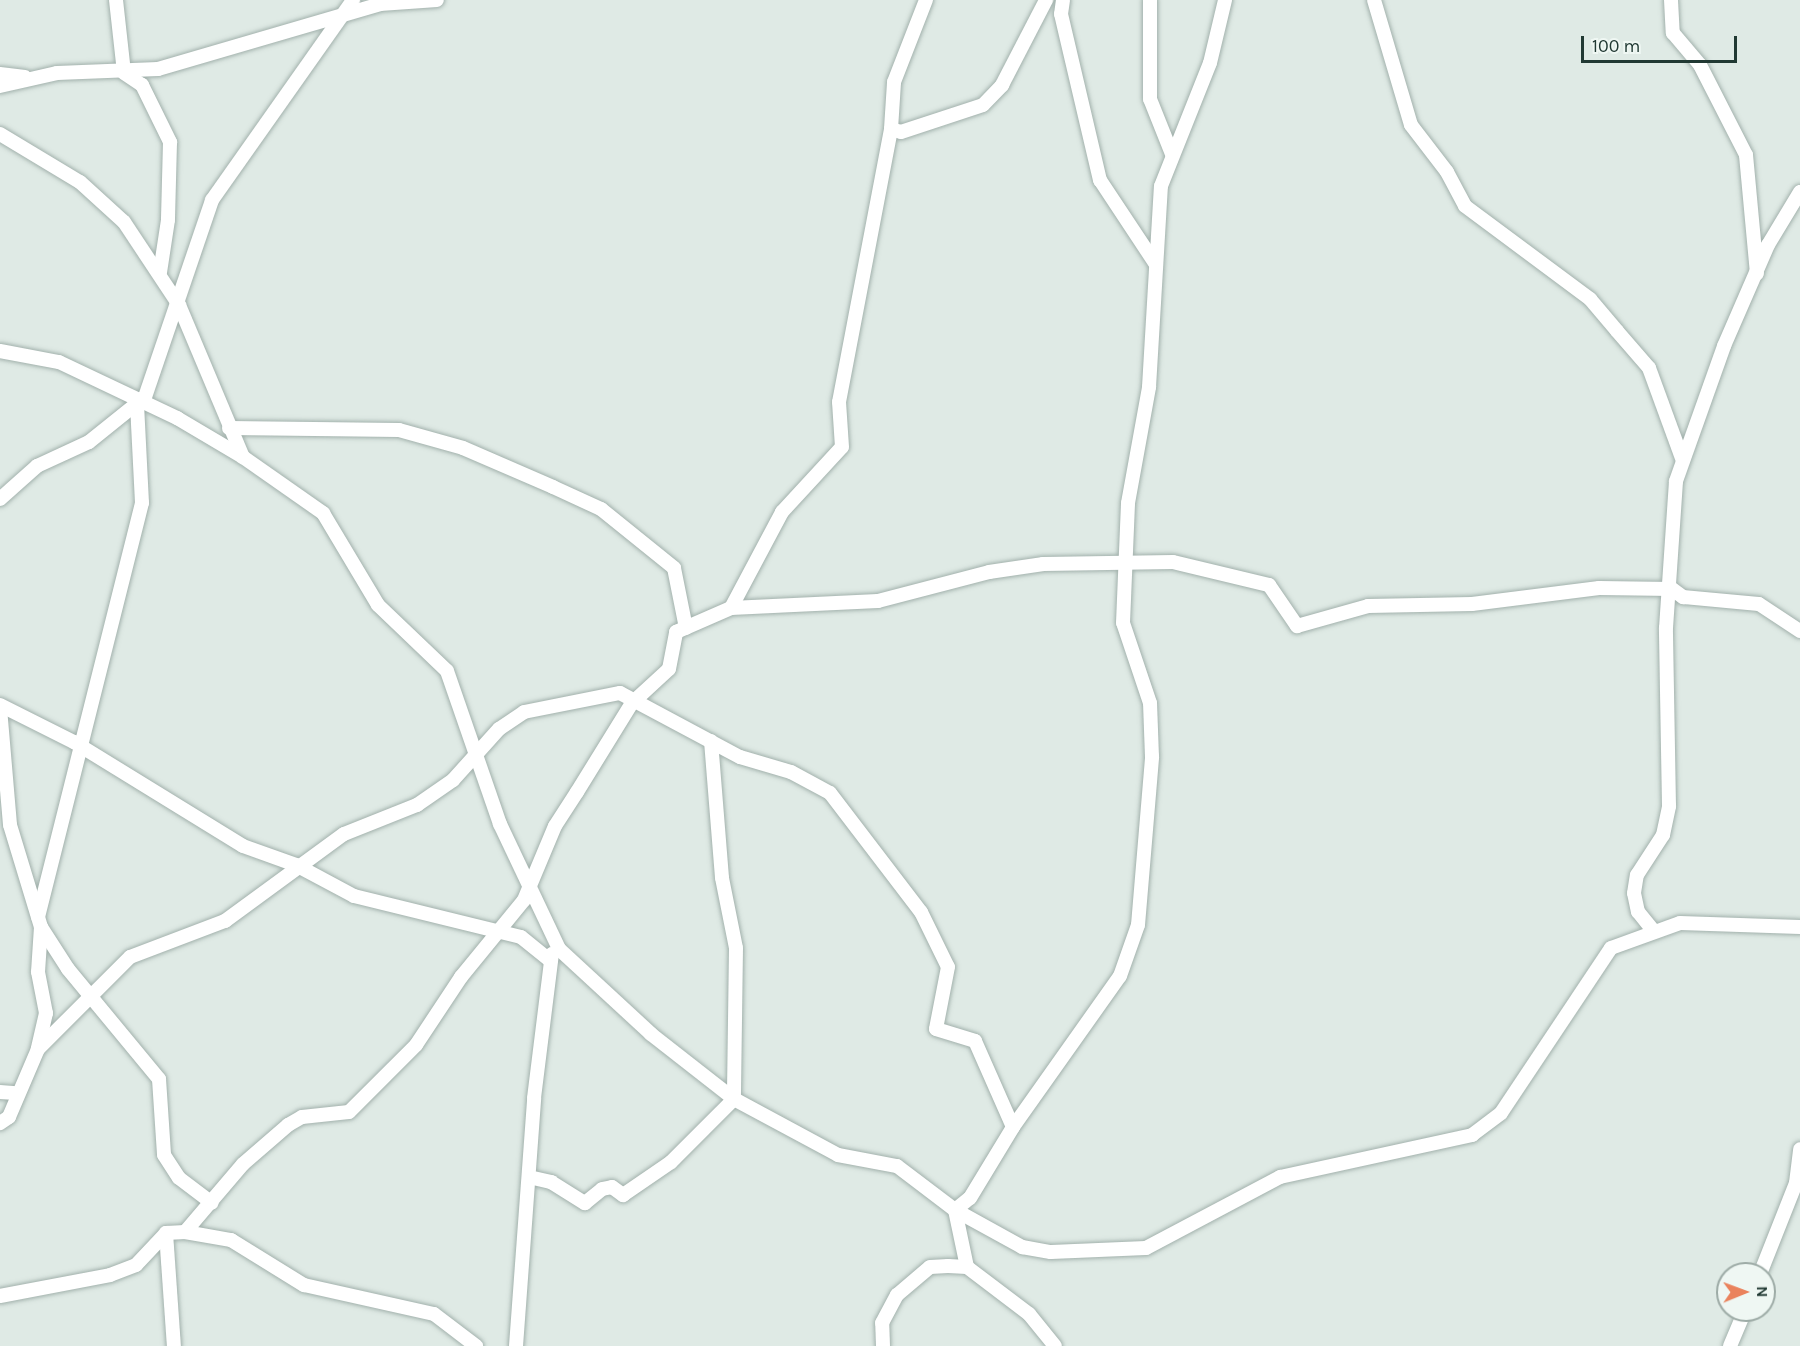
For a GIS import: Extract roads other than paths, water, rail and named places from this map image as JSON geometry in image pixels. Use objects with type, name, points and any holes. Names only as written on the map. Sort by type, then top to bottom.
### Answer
[{"type":"street","points":[[116,0],[124,73]]},
{"type":"street","points":[[0,499],[36,466],[89,442],[138,404],[161,363],[212,200],[353,0]]},
{"type":"street","points":[[0,86],[57,73],[124,73],[158,69],[256,37],[380,4],[437,0]]},
{"type":"street","points":[[731,608],[782,512],[842,447],[839,402],[891,129],[894,82],[926,0]]},
{"type":"street","points":[[891,129],[901,132],[983,105],[1002,85],[1046,0]]},
{"type":"street","points":[[1063,0],[1062,14],[1100,180],[1155,263]]},
{"type":"street","points":[[1150,0],[1150,99],[1172,154]]},
{"type":"street","points":[[955,1210],[970,1198],[1013,1127],[1120,976],[1138,924],[1152,756],[1150,703],[1123,623],[1128,503],[1149,387],[1161,186],[1210,63],[1225,0]]},
{"type":"street","points":[[1374,0],[1411,126],[1448,172],[1465,206],[1590,299],[1649,368],[1682,458]]},
{"type":"street","points":[[1671,0],[1673,33],[1700,65],[1746,155],[1757,273]]},
{"type":"street","points":[[124,73],[142,85],[170,142],[168,219],[160,272]]},
{"type":"street","points":[[0,74],[38,79]]},
{"type":"street","points":[[0,134],[80,182],[124,222],[160,272],[179,305],[243,457]]},
{"type":"street","points":[[1652,929],[1638,912],[1634,893],[1637,874],[1663,835],[1669,806],[1666,628],[1672,589],[1674,505],[1682,458],[1757,273],[1800,192]]},
{"type":"street","points":[[0,351],[59,362],[243,457],[323,513],[378,605],[447,671],[500,824],[532,884],[554,941],[651,1034],[734,1099],[838,1155],[897,1166],[955,1210],[1022,1247],[1051,1252],[1146,1248],[1280,1177],[1472,1135],[1502,1113],[1611,948],[1652,929],[1712,922],[1800,927]]},
{"type":"street","points":[[0,1124],[9,1117],[16,1093],[38,1050],[45,1013],[38,972],[39,922],[82,748],[121,569],[142,503],[138,404]]},
{"type":"street","points":[[229,428],[399,430],[463,448],[553,487],[601,509],[674,568],[686,628]]},
{"type":"street","points":[[185,1232],[243,1164],[288,1125],[302,1117],[338,1116],[360,1105],[416,1045],[532,884],[555,826],[633,703],[669,669],[676,632],[731,608],[879,601],[1021,566],[1126,562],[1207,567],[1254,586],[1269,585],[1297,627],[1389,604],[1473,604],[1599,588],[1672,589],[1683,597],[1759,604],[1800,631]]},
{"type":"street","points":[[38,1050],[130,957],[225,921],[296,865],[344,834],[417,805],[459,775],[476,753],[524,712],[620,693],[633,703],[711,741],[830,793],[921,912],[948,967],[936,1029],[975,1041],[1013,1127]]},
{"type":"street","points":[[0,706],[82,748],[223,835],[296,865],[354,896],[501,930],[521,937],[551,961]]},
{"type":"street","points":[[0,706],[10,825],[39,922],[91,995],[159,1080],[164,1155],[179,1178],[212,1203]]},
{"type":"street","points":[[529,1177],[551,1182],[585,1203],[602,1189],[612,1187],[623,1195],[672,1162],[734,1099],[736,948],[722,878],[711,741]]},
{"type":"street","points":[[516,1346],[529,1177],[554,941]]},
{"type":"street","points":[[0,1092],[16,1093]]},
{"type":"street","points":[[1765,1262],[1796,1183],[1800,1149]]},
{"type":"street","points":[[955,1210],[967,1267]]},
{"type":"street","points":[[0,1296],[110,1275],[136,1265],[166,1233],[185,1232],[231,1240],[304,1285],[434,1314],[476,1346]]},
{"type":"street","points":[[166,1233],[174,1346]]},
{"type":"street","points":[[883,1346],[882,1323],[913,1277],[930,1267],[967,1267],[1029,1314],[1055,1346]]},
{"type":"street","points":[[1730,1346],[1740,1322]]}]
